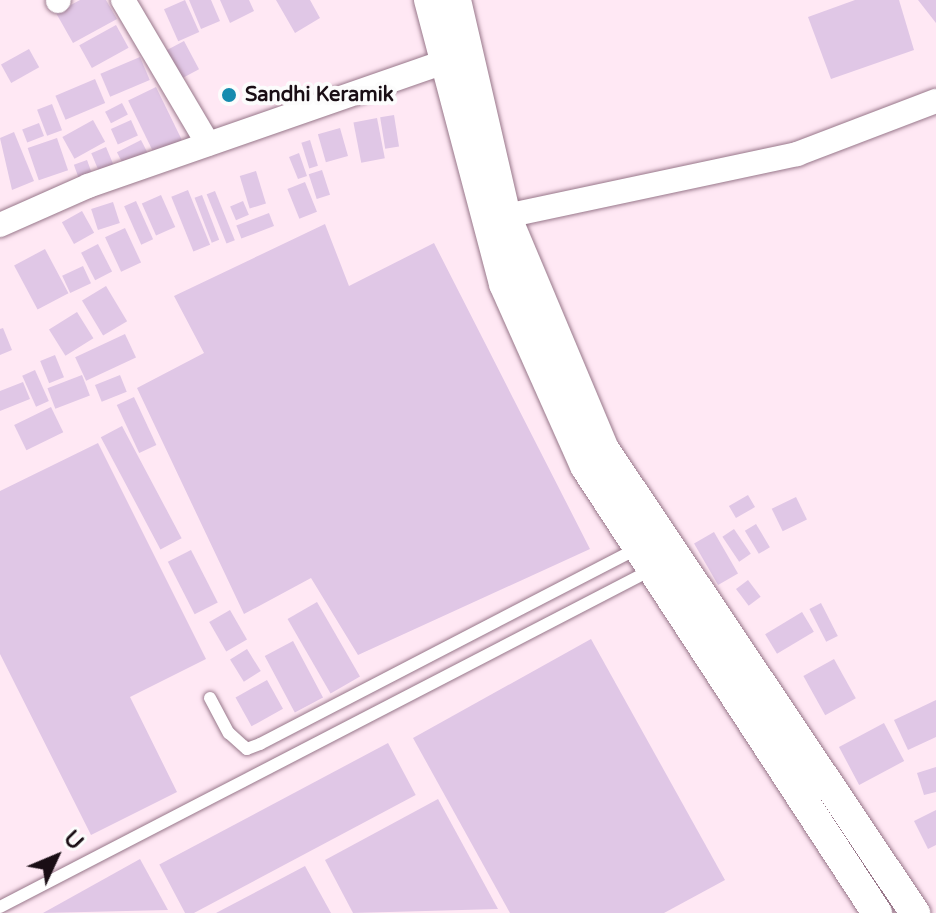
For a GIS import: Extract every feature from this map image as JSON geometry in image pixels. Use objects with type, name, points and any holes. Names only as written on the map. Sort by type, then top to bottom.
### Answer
[{"type":"street","points":[[123,0],[208,144]]},
{"type":"street","points":[[429,0],[460,57],[506,216],[652,559],[877,913]]},
{"type":"street","points":[[456,0],[460,57],[504,284],[585,466],[915,913]]},
{"type":"street","points":[[0,225],[208,144],[460,57]]},
{"type":"street","points":[[506,216],[797,154],[936,101]]},
{"type":"lane","points":[[210,698],[229,733],[247,749],[652,559]]},
{"type":"lane","points":[[0,907],[652,559]]},
{"type":"building","points":[[80,0],[106,0],[117,19],[73,43],[56,13]]},
{"type":"building","points":[[185,0],[199,32],[178,41],[164,9]]},
{"type":"building","points":[[189,0],[211,0],[220,21],[201,29]]},
{"type":"building","points":[[220,0],[249,0],[254,11],[230,23]]},
{"type":"building","points":[[276,0],[310,0],[320,18],[295,33]]},
{"type":"building","points":[[855,0],[899,0],[914,50],[831,79],[808,17]]},
{"type":"building","points":[[918,0],[936,0],[936,23]]},
{"type":"building","points":[[116,25],[129,48],[92,68],[79,45]]},
{"type":"building","points":[[184,41],[199,69],[178,81],[163,52]]},
{"type":"building","points":[[29,49],[39,67],[11,83],[1,65]]},
{"type":"building","points":[[140,57],[150,80],[110,97],[100,74]]},
{"type":"building","points":[[95,79],[105,103],[66,120],[55,96]]},
{"type":"building","points":[[156,87],[182,140],[154,154],[128,101]]},
{"type":"building","points":[[122,103],[128,115],[111,123],[105,112]]},
{"type":"building","points":[[52,104],[62,130],[47,136],[37,110]]},
{"type":"building","points":[[394,115],[399,147],[385,149],[380,117]]},
{"type":"building","points":[[377,118],[385,158],[361,163],[353,123]]},
{"type":"building","points":[[93,120],[105,142],[75,159],[62,137]]},
{"type":"building","points":[[131,120],[138,136],[118,144],[111,129]]},
{"type":"building","points":[[39,123],[44,136],[27,143],[22,129]]},
{"type":"building","points":[[340,128],[348,156],[326,162],[318,134]]},
{"type":"building","points":[[14,132],[34,181],[12,190],[0,138]]},
{"type":"building","points":[[57,138],[68,170],[39,180],[28,148]]},
{"type":"building","points":[[141,140],[150,158],[126,170],[117,152]]},
{"type":"building","points":[[310,140],[318,166],[309,168],[301,143]]},
{"type":"building","points":[[106,147],[115,168],[100,174],[91,153]]},
{"type":"building","points":[[299,153],[307,176],[298,179],[289,157]]},
{"type":"building","points":[[87,160],[94,179],[81,184],[74,165]]},
{"type":"building","points":[[322,170],[330,195],[317,199],[309,174]]},
{"type":"building","points":[[256,171],[266,204],[250,208],[240,176]]},
{"type":"building","points":[[305,182],[317,212],[299,219],[287,189]]},
{"type":"building","points":[[188,190],[210,245],[193,251],[171,197]]},
{"type":"building","points":[[215,191],[235,240],[227,244],[207,194]]},
{"type":"building","points":[[161,195],[175,227],[156,236],[142,204]]},
{"type":"building","points":[[202,195],[219,240],[212,243],[195,198]]},
{"type":"building","points":[[136,201],[153,239],[141,245],[124,206]]},
{"type":"building","points":[[243,201],[249,215],[236,220],[230,206]]},
{"type":"building","points":[[113,202],[120,223],[98,230],[91,209]]},
{"type":"building","points":[[82,211],[94,233],[74,244],[62,222]]},
{"type":"building","points":[[269,213],[274,226],[241,239],[236,226]]},
{"type":"building","points":[[325,224],[349,286],[434,243],[590,549],[358,655],[311,578],[244,614],[137,388],[204,353],[174,296]]},
{"type":"building","points":[[125,228],[141,262],[121,272],[105,237]]},
{"type":"building","points":[[98,244],[112,272],[95,280],[81,253]]},
{"type":"building","points":[[45,249],[68,293],[38,310],[14,265]]},
{"type":"building","points":[[83,266],[91,283],[70,293],[62,276]]},
{"type":"building","points":[[106,286],[127,321],[103,336],[82,300]]},
{"type":"building","points":[[77,312],[93,338],[65,356],[49,329]]},
{"type":"building","points":[[3,328],[12,350],[0,355],[0,329]]},
{"type":"building","points":[[125,334],[136,358],[86,381],[75,357]]},
{"type":"building","points":[[55,355],[64,377],[49,383],[40,361]]},
{"type":"building","points":[[35,370],[49,401],[36,407],[22,376]]},
{"type":"building","points":[[82,375],[90,396],[55,409],[47,388]]},
{"type":"building","points":[[120,375],[127,392],[102,402],[95,385]]},
{"type":"building","points":[[23,382],[30,399],[0,411],[0,391]]},
{"type":"building","points":[[134,397],[156,445],[139,453],[117,405]]},
{"type":"building","points":[[51,407],[63,432],[26,450],[14,425]]},
{"type":"building","points":[[122,426],[182,538],[160,549],[101,437]]},
{"type":"building","points":[[98,443],[206,659],[130,697],[177,792],[91,835],[0,654],[0,491]]},
{"type":"building","points":[[748,495],[755,507],[736,518],[729,506]]},
{"type":"building","points":[[796,497],[807,519],[783,531],[772,509]]},
{"type":"building","points":[[756,524],[770,547],[759,554],[745,531]]},
{"type":"building","points":[[734,529],[751,554],[739,562],[722,537]]},
{"type":"building","points":[[714,532],[738,574],[718,585],[694,544]]},
{"type":"building","points":[[191,550],[218,603],[195,614],[168,562]]},
{"type":"building","points":[[748,580],[761,597],[749,606],[736,589]]},
{"type":"building","points":[[317,602],[360,676],[331,693],[288,619]]},
{"type":"building","points":[[821,603],[838,636],[826,642],[809,609]]},
{"type":"building","points":[[230,610],[247,639],[226,651],[209,622]]},
{"type":"building","points":[[802,612],[814,632],[777,654],[765,634]]},
{"type":"building","points":[[591,639],[725,880],[664,913],[510,913],[413,738]]},
{"type":"building","points":[[293,641],[323,698],[295,713],[265,656]]},
{"type":"building","points":[[247,649],[261,671],[244,682],[230,660]]},
{"type":"building","points":[[834,659],[856,698],[825,715],[803,676]]},
{"type":"building","points":[[267,680],[283,709],[252,726],[236,697]]},
{"type":"building","points":[[936,700],[936,737],[908,750],[894,720]]},
{"type":"building","points":[[884,723],[904,761],[859,785],[839,747]]},
{"type":"building","points":[[388,743],[416,795],[194,913],[185,913],[159,865]]},
{"type":"building","points":[[936,767],[936,792],[924,795],[917,773]]},
{"type":"building","points":[[438,799],[498,909],[353,913],[325,860]]},
{"type":"building","points":[[936,810],[936,845],[928,849],[914,821]]},
{"type":"building","points":[[140,859],[168,910],[43,913]]},
{"type":"building","points":[[305,866],[331,913],[216,913]]},
{"type":"place","name":"Sandhi Keramik","points":[[229,95]]}]
